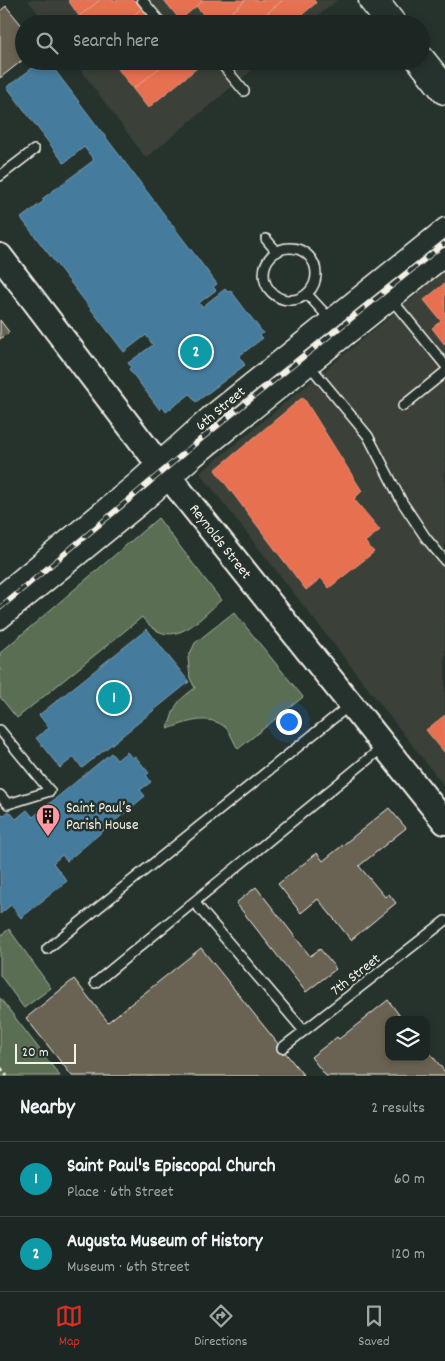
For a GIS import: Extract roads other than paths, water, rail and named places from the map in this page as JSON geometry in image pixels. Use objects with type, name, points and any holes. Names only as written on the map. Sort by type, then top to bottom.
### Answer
[{"type":"main road","points":[[373,0],[385,15]]},
{"type":"main road","points":[[429,70],[445,90]]},
{"type":"main road","name":"Reynolds Street","points":[[0,256],[165,471],[445,822]]},
{"type":"street","name":"6th Street","points":[[0,620],[165,471],[209,416],[445,227]]},
{"type":"street","name":"6th Street","points":[[0,595],[136,482],[193,459],[445,257]]},
{"type":"lane","points":[[142,0],[154,15]]},
{"type":"lane","points":[[226,70],[244,91]]},
{"type":"lane","points":[[0,176],[34,150]]},
{"type":"lane","points":[[266,238],[277,252]]},
{"type":"lane","points":[[289,248],[298,249],[312,260],[316,278],[313,287],[307,294],[293,300],[284,300],[271,292],[266,285],[264,269],[272,254],[277,252],[289,248]]},
{"type":"lane","points":[[307,294],[330,319]]},
{"type":"lane","points":[[392,300],[445,365]]},
{"type":"lane","points":[[310,366],[368,436],[402,502],[426,538],[445,561]]},
{"type":"lane","points":[[403,406],[445,372]]},
{"type":"lane","points":[[47,949],[351,704]]},
{"type":"lane","points":[[0,730],[50,791],[8,804],[0,795]]},
{"type":"lane","points":[[95,983],[384,746]]},
{"type":"lane","points":[[194,902],[304,1031]]},
{"type":"lane","name":"7th Street","points":[[282,1048],[445,921]]},
{"type":"railway","points":[[0,608],[196,443],[445,243]]},
{"type":"place","name":"Augusta Museum of History","points":[[196,352]]},
{"type":"place","name":"Saint Paul's Episcopal Church","points":[[114,698]]},
{"type":"place","name":"Saint Paul’s Parish House","points":[[48,837]]}]
